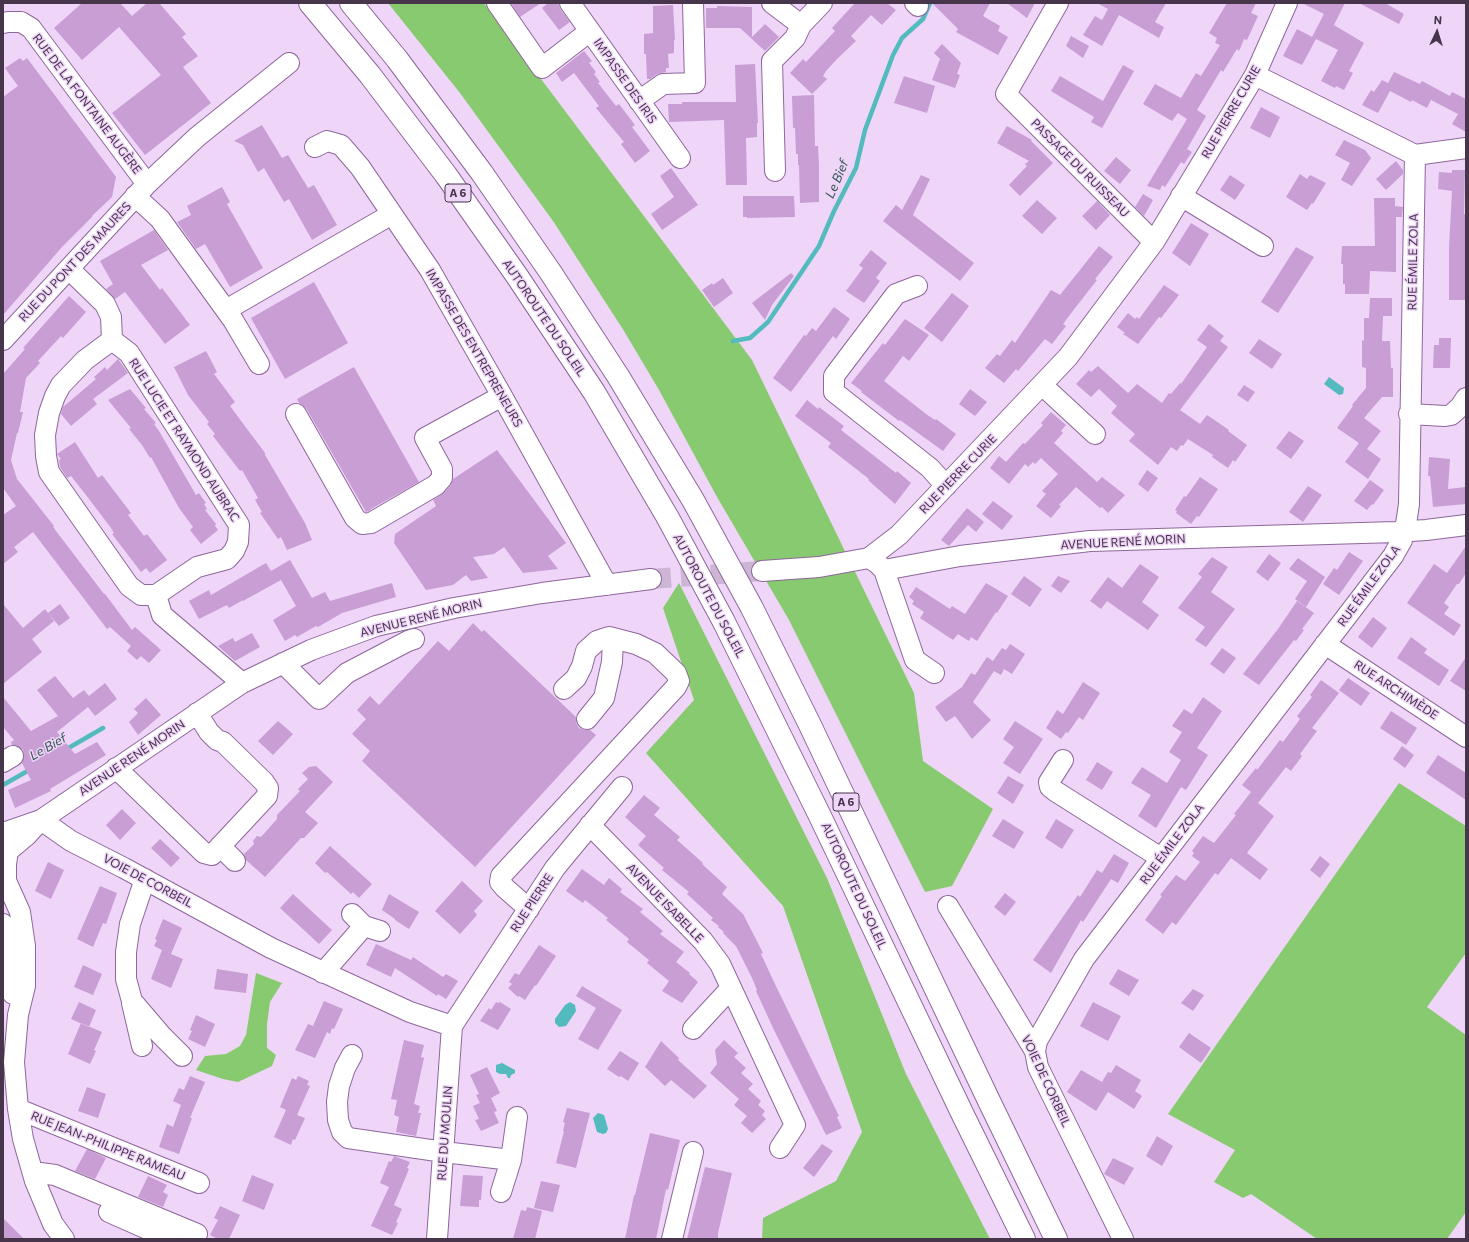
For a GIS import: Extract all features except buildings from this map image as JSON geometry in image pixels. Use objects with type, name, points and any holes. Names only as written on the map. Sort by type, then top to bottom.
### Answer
[{"type":"highway","name":"AUTOROUTE DU SOLEIL","points":[[310,3],[370,75],[446,175],[517,276],[594,392],[668,518],[724,622],[820,814],[963,1115],[1024,1239]]},
{"type":"highway","name":"A 6","points":[[351,3],[397,59],[482,173],[547,267],[618,376],[693,500],[752,608],[806,717],[986,1096],[1056,1239]]},
{"type":"street","points":[[498,3],[542,68],[590,31]]},
{"type":"street","name":"IMPASSE DES IRIS","points":[[570,3],[680,158]]},
{"type":"street","points":[[639,101],[663,84],[695,83],[693,3]]},
{"type":"street","points":[[772,3],[801,25]]},
{"type":"street","points":[[775,171],[772,61],[795,38],[801,25],[822,3]]},
{"type":"street","name":"PASSAGE DU RUISSEAU","points":[[1058,3],[1006,94],[1154,242]]},
{"type":"street","name":"RUE PIERRE CURIE","points":[[876,564],[899,535],[1068,357],[1154,242],[1255,75],[1286,3]]},
{"type":"street","name":"RUE DE LA FONTAINE AUGÈRE","points":[[3,23],[21,22],[31,28],[160,219],[226,310],[259,364]]},
{"type":"street","name":"RUE DU PONT DES MAURES","points":[[3,340],[141,190],[196,137],[288,63]]},
{"type":"street","points":[[1255,75],[1415,155],[1466,148]]},
{"type":"street","name":"IMPASSE DES ENTREPRENEURS","points":[[315,147],[327,141],[341,145],[360,167],[430,270],[607,584]]},
{"type":"street","name":"RUE ÉMILE ZOLA","points":[[1035,1051],[1037,1041],[1084,959],[1393,556],[1402,540],[1402,532],[1406,524],[1409,504],[1409,414],[1415,155]]},
{"type":"street","points":[[1181,196],[1263,246]]},
{"type":"street","points":[[226,310],[392,214]]},
{"type":"street","points":[[69,269],[105,304],[111,317],[112,340],[85,360],[61,385],[55,396],[49,413],[45,435],[46,456],[50,472],[130,586],[141,595],[156,595],[162,614],[242,683]]},
{"type":"street","points":[[917,286],[896,294],[834,376],[834,392],[930,468],[946,486]]},
{"type":"street","name":"RUE LUCIE ET RAYMOND AUBRAC","points":[[112,340],[129,353],[239,525],[238,542],[234,552],[227,559],[197,567],[156,595]]},
{"type":"street","points":[[1042,385],[1095,434]]},
{"type":"street","points":[[296,414],[355,518],[362,524],[371,523],[436,485],[442,478],[442,469],[426,438],[502,396]]},
{"type":"street","points":[[1409,414],[1445,416],[1451,414],[1460,407],[1466,398]]},
{"type":"street","name":"AVENUE RENÉ MORIN","points":[[762,571],[876,564],[1090,541],[1402,532],[1466,525]]},
{"type":"street","points":[[876,564],[915,660],[934,673]]},
{"type":"street","name":"AVENUE RENÉ MORIN","points":[[41,820],[242,683],[311,650],[376,626],[454,608],[542,593],[652,579]]},
{"type":"street","points":[[528,909],[500,882],[501,876],[676,687],[679,681],[676,673],[655,653],[636,644],[609,637],[597,641],[586,651],[582,666],[576,678],[564,689]]},
{"type":"street","points":[[586,719],[604,698],[612,662],[613,638]]},
{"type":"street","points":[[283,663],[319,698],[347,673],[414,639]]},
{"type":"street","name":"RUE ARCHIMÈDE","points":[[1325,644],[1466,737]]},
{"type":"street","points":[[116,768],[204,853],[212,855],[267,796],[268,788],[264,782],[222,742],[217,740],[209,732],[197,713]]},
{"type":"street","points":[[1063,760],[1049,782],[1050,787],[1161,858]]},
{"type":"street","name":"RUE PIERRE","points":[[452,1026],[555,868],[622,786]]},
{"type":"street","points":[[5,877],[5,846],[27,835],[41,820]]},
{"type":"street","name":"VOIE DE CORBEIL","points":[[41,820],[71,841],[145,879],[272,948],[323,973],[410,1012],[452,1026]]},
{"type":"street","name":"AVENUE ISABELLE","points":[[590,825],[703,941],[720,964],[795,1125],[780,1148]]},
{"type":"street","points":[[220,846],[235,861]]},
{"type":"street","name":"RUE JEAN-PHILIPPE RAMEAU","points":[[5,877],[20,912],[25,946],[25,986],[18,1015],[14,1062],[18,1109],[23,1139],[34,1176],[53,1224],[64,1239]]},
{"type":"street","points":[[142,1046],[126,979],[126,952],[130,924],[145,879]]},
{"type":"street","name":"VOIE DE CORBEIL","points":[[948,906],[1035,1051],[1038,1067],[1123,1239]]},
{"type":"street","name":"RUE JEAN-PHILIPPE RAMEAU","points":[[3,924],[10,948],[12,988],[18,1015]]},
{"type":"street","points":[[323,973],[365,924]]},
{"type":"street","points":[[693,1029],[731,988]]},
{"type":"street","points":[[132,1001],[161,1035],[182,1056]]},
{"type":"street","name":"RUE DU MOULIN","points":[[437,1239],[452,1026]]},
{"type":"street","points":[[352,1055],[345,1068],[339,1086],[337,1102],[338,1120],[342,1132],[348,1138],[511,1160]]},
{"type":"street","name":"RUE JEAN-PHILIPPE RAMEAU","points":[[18,1109],[199,1182]]},
{"type":"street","points":[[501,1192],[511,1160],[516,1117]]},
{"type":"street","points":[[672,1239],[693,1152]]},
{"type":"street","points":[[34,1176],[55,1175],[197,1234]]},
{"type":"street","points":[[34,1176],[170,1239]]},
{"type":"green space","points":[[388,3],[484,3],[752,360],[914,693],[923,761],[993,809],[952,886],[925,892],[789,620],[717,497],[659,390],[624,331],[553,221],[460,93]]},
{"type":"green space","points":[[679,583],[827,878],[906,1074],[990,1239],[762,1239],[763,1218],[836,1181],[862,1132],[783,906],[646,753],[694,700],[663,608]]},
{"type":"green space","points":[[1399,783],[1466,826],[1466,953],[1427,1007],[1466,1035],[1466,1212],[1447,1239],[1317,1239],[1251,1194],[1243,1198],[1214,1182],[1235,1150],[1168,1114]]},
{"type":"green space","points":[[256,973],[282,983],[270,1002],[267,1024],[267,1048],[276,1055],[272,1066],[238,1082],[223,1079],[196,1070],[205,1056],[226,1054],[240,1046],[246,1035]]},
{"type":"shaded area","points":[[1329,377],[1344,388],[1343,394],[1339,395],[1324,384]]},
{"type":"shaded area","points":[[570,1002],[575,1005],[576,1011],[566,1026],[559,1027],[555,1023],[555,1019],[565,1005]]},
{"type":"shaded area","points":[[502,1063],[515,1070],[515,1073],[511,1075],[510,1078],[508,1078],[506,1074],[496,1072],[496,1065]]},
{"type":"shaded area","points":[[598,1113],[604,1115],[608,1129],[606,1133],[603,1134],[597,1132],[593,1118]]},
{"type":"waterway","name":"Le Bief","points":[[733,341],[750,338],[768,322],[819,246],[834,211],[856,168],[865,130],[893,55],[902,38],[923,19],[930,3]]},
{"type":"waterway","name":"Le Bief","points":[[65,750],[103,728]]},
{"type":"waterway","name":"Le Bief","points":[[3,785],[31,769]]},
{"type":"tunnel","points":[[651,579],[762,571]]}]
